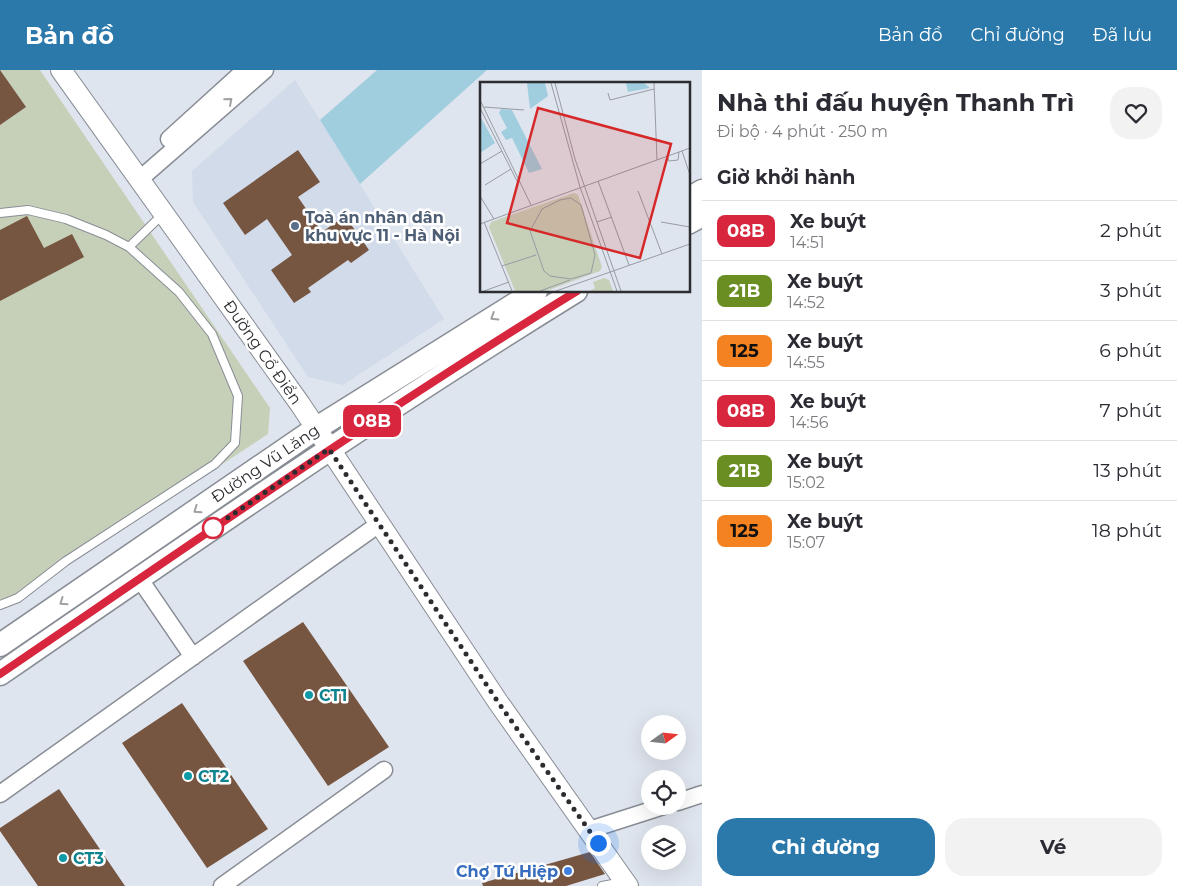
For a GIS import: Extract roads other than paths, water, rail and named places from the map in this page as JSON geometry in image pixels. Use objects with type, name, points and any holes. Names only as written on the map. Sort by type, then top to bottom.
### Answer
[{"type":"main road","points":[[690,198],[702,191]]},
{"type":"main road","points":[[690,222],[702,215]]},
{"type":"main road","name":"Đường Vũ Lăng","points":[[0,645],[315,429],[534,292]]},
{"type":"main road","name":"Đường Vũ Lăng","points":[[0,674],[329,449],[574,292]]},
{"type":"street","name":"Đường Cổ Điển","points":[[61,70],[300,404],[498,702],[626,884]]},
{"type":"street","points":[[137,175],[245,70]]},
{"type":"street","points":[[137,175],[265,70]]},
{"type":"street","points":[[0,794],[379,524]]},
{"type":"street","points":[[139,578],[193,658]]},
{"type":"street","points":[[222,886],[384,770]]},
{"type":"street","points":[[686,799],[702,794]]},
{"type":"street","points":[[589,830],[641,813]]},
{"type":"lane","points":[[0,213],[28,210],[66,219],[129,247],[179,292],[212,334],[238,396],[236,443],[215,464],[66,561],[18,598],[0,605]]},
{"type":"lane","points":[[129,247],[165,213]]},
{"type":"lane","points":[[602,886],[626,884]]},
{"type":"water","points":[[377,70],[487,70],[360,184],[320,120]]},
{"type":"place","name":"Toà án nhân dân khu vực 11 - Hà Nội","points":[[295,226]]},
{"type":"place","name":"CT1","points":[[309,695]]},
{"type":"place","name":"CT2","points":[[188,776]]},
{"type":"place","name":"CT3","points":[[63,858]]},
{"type":"place","name":"Chợ Tứ Hiệp","points":[[568,871]]}]
